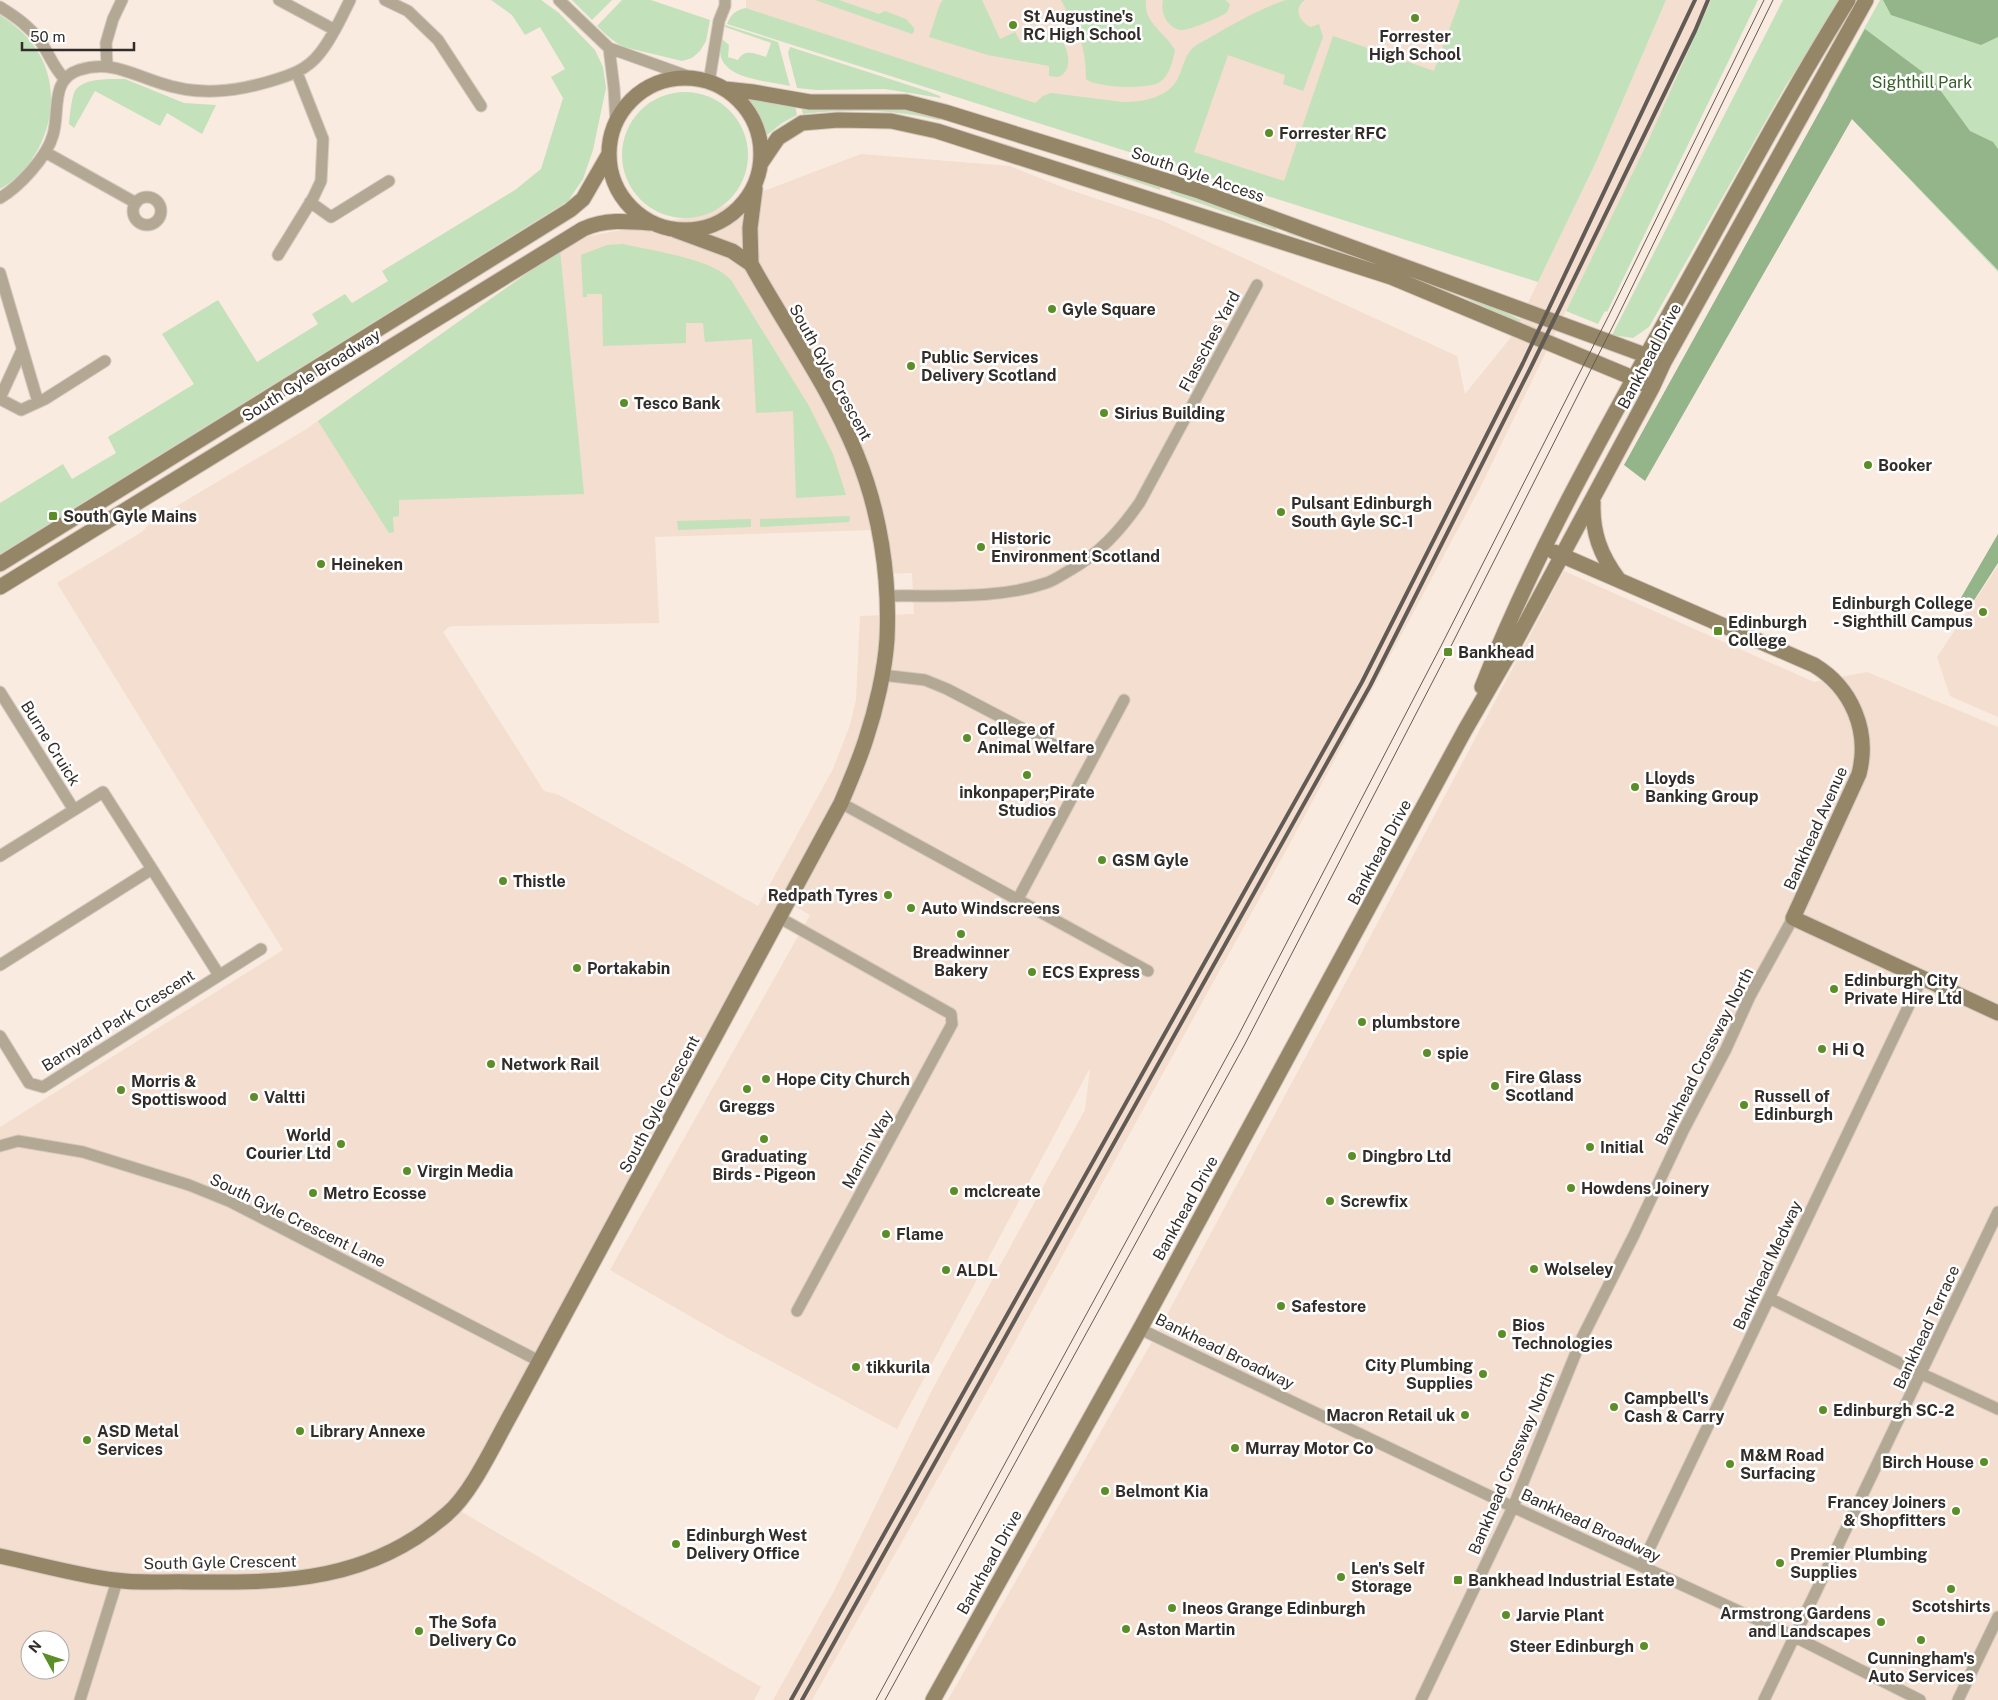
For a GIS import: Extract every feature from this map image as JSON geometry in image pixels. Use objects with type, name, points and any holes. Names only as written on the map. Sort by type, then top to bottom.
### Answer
[{"type":"street","points":[[107,66],[106,43],[113,19],[122,0]]},
{"type":"street","points":[[279,0],[335,30]]},
{"type":"street","points":[[0,198],[8,194],[28,174],[45,152],[53,136],[58,111],[58,91],[64,78],[79,70],[107,66],[126,70],[159,83],[185,90],[213,92],[244,89],[297,73],[319,54],[335,30],[350,0]]},
{"type":"street","points":[[386,0],[408,11],[438,40],[481,106]]},
{"type":"street","points":[[559,0],[609,48],[725,89],[741,102],[754,120],[760,141],[761,163],[756,182],[747,200],[727,218],[715,224],[696,230],[675,230],[650,223],[634,211],[620,195],[612,176],[609,154],[610,138],[616,123],[629,103],[648,88],[670,80],[692,78]]},
{"type":"street","points":[[709,82],[719,21],[725,6],[725,0]]},
{"type":"street","name":"Bankhead Drive","points":[[1464,730],[1496,650],[1543,548],[1633,378],[1810,61],[1848,0]]},
{"type":"street","points":[[1810,61],[1862,6]]},
{"type":"street","name":"Bankhead Drive","points":[[932,1700],[1140,1328],[1464,730],[1509,654],[1652,388],[1664,362],[1862,6]]},
{"type":"street","points":[[0,7],[26,24],[41,42],[64,78]]},
{"type":"street","points":[[609,48],[616,123]]},
{"type":"street","points":[[278,255],[321,181],[323,139],[297,73]]},
{"type":"street","name":"South Gyle Access","points":[[725,89],[810,102],[906,102],[945,112],[1196,190],[1664,362]]},
{"type":"street","points":[[761,163],[778,138],[802,124],[838,120],[891,121],[937,131],[1391,277],[1633,378],[1652,388]]},
{"type":"street","points":[[45,152],[136,203]]},
{"type":"street","name":"South Gyle Broadway","points":[[0,564],[570,210],[583,199],[609,154]]},
{"type":"street","points":[[310,202],[331,217],[389,181]]},
{"type":"street","name":"South Gyle Crescent","points":[[751,264],[750,228],[756,182]]},
{"type":"street","name":"South Gyle Broadway","points":[[0,587],[583,229],[597,223],[620,221],[650,223]]},
{"type":"street","name":"South Gyle Crescent","points":[[0,1556],[117,1581],[284,1581],[339,1571],[391,1552],[418,1537],[449,1513],[467,1490],[539,1362],[841,803],[866,739],[882,675],[887,640],[887,596],[882,548],[873,507],[855,452],[829,399],[751,264],[732,251],[675,230]]},
{"type":"street","points":[[0,274],[38,402]]},
{"type":"street","name":"Flassches Yard","points":[[887,596],[975,595],[1025,589],[1048,583],[1100,550],[1123,526],[1140,502],[1258,286]]},
{"type":"street","points":[[22,350],[0,398],[21,410],[38,402],[106,361]]},
{"type":"street","points":[[1593,498],[1596,539],[1607,564],[1619,580]]},
{"type":"street","name":"Bankhead Avenue","points":[[1543,548],[1814,665],[1824,671],[1844,692],[1857,717],[1863,739],[1862,761],[1859,774],[1793,918]]},
{"type":"street","points":[[882,675],[925,680],[947,688],[1062,749]]},
{"type":"street","name":"Burne Cruick","points":[[1,694],[74,810]]},
{"type":"street","points":[[1018,899],[1124,700]]},
{"type":"street","name":"Barnyard Park Crescent","points":[[74,810],[103,792],[219,975]]},
{"type":"street","points":[[841,803],[1148,971]]},
{"type":"street","points":[[0,856],[74,810]]},
{"type":"street","points":[[0,965],[152,869]]},
{"type":"street","name":"Marnin Way","points":[[780,918],[951,1014],[952,1024],[797,1311]]},
{"type":"street","points":[[1793,918],[1998,1013]]},
{"type":"street","name":"Bankhead Crossway North","points":[[1421,1700],[1513,1507],[1582,1338],[1750,996],[1793,918]]},
{"type":"street","name":"Barnyard Park Crescent","points":[[0,1036],[29,1084],[43,1086],[261,949]]},
{"type":"street","name":"Bankhead Medway","points":[[1641,1566],[1922,978]]},
{"type":"street","name":"South Gyle Crescent Lane","points":[[0,1146],[18,1141],[83,1152],[189,1185],[231,1202],[539,1362]]},
{"type":"street","name":"Bankhead Terrace","points":[[1764,1700],[1922,1374],[1998,1212]]},
{"type":"street","points":[[1769,1298],[1922,1374],[1998,1409]]},
{"type":"street","name":"Bankhead Broadway","points":[[1140,1328],[1513,1507],[1794,1637],[1920,1700]]},
{"type":"street","points":[[80,1700],[117,1581]]},
{"type":"street","points":[[1958,1700],[1998,1617]]},
{"type":"shaded area","points":[[746,0],[1626,0],[1533,260],[989,89],[746,8]]},
{"type":"shaded area","points":[[1666,0],[1711,0],[1648,141],[1482,484],[1289,845],[992,1383],[812,1700],[773,1700],[834,1591],[932,1390],[1085,1110],[1090,1068],[897,1429],[728,1338],[610,1270],[810,915],[783,899],[455,1508],[761,1687],[754,1700],[0,1700],[0,1127],[283,950],[57,583],[142,532],[153,520],[305,430],[579,238],[701,215],[861,154],[1010,166],[1067,189],[1163,221],[1457,356],[1465,394],[1512,336],[1597,160]],"holes":[[[872,530],[878,574],[912,573],[914,614],[860,616],[856,700],[850,725],[833,769],[758,906],[559,795],[544,791],[443,632],[453,626],[659,623],[655,537]]]},
{"type":"shaded area","name":"Edinburgh College - Sighthill Campus","points":[[1998,566],[1998,717],[1950,696],[1937,657]]},
{"type":"shaded area","points":[[1564,571],[1814,682],[1867,672],[1998,727],[1998,1700],[948,1700],[1162,1324]]},
{"type":"green space","points":[[491,0],[541,0],[559,13],[595,50],[603,67],[606,88],[593,150],[583,179],[568,201],[0,554],[0,503],[63,464],[72,479],[116,453],[108,437],[194,384],[162,334],[218,300],[257,362],[318,324],[312,314],[345,294],[352,303],[388,281],[382,271],[515,190],[541,169],[563,98],[551,77],[565,69],[540,27],[525,35],[512,15]]},
{"type":"green space","points":[[572,0],[612,0],[592,20]]},
{"type":"green space","points":[[622,0],[651,0],[710,20],[706,41],[700,51],[692,58],[682,61],[624,47],[597,26]]},
{"type":"green space","points":[[815,0],[839,0],[879,14],[885,11],[906,19],[914,28],[914,32],[912,34]]},
{"type":"green space","points":[[943,0],[982,0],[1000,39],[1015,32],[1021,43],[1040,33],[1052,32],[1062,40],[1067,53],[1068,60],[1065,72],[1058,77],[1049,76],[1049,66],[988,55],[929,37]]},
{"type":"green space","points":[[1061,0],[1146,0],[1146,8],[1151,21],[1175,50],[1170,68],[1162,81],[1152,85],[1132,87],[1110,86],[1086,79],[1086,67],[1080,38]]},
{"type":"green space","points":[[1163,0],[1225,0],[1230,4],[1227,12],[1219,17],[1197,26],[1180,30],[1168,23],[1163,10]]},
{"type":"green space","points":[[1286,0],[1305,0],[1299,7],[1299,15],[1303,22],[1311,27],[1319,24],[1323,37],[1303,91],[1283,84],[1285,75],[1228,55],[1194,152],[1284,181],[1333,36],[1434,71],[1460,0],[1666,0],[1597,160],[1538,282],[727,24],[734,13],[746,8],[1035,103],[1043,96],[1051,93],[1131,102],[1156,97],[1170,89],[1179,76],[1188,54],[1196,45],[1246,17]]},
{"type":"green space","points":[[1711,0],[1758,0],[1607,312],[1605,311],[1598,324],[1566,311],[1648,141]]},
{"type":"green space","points":[[1783,0],[1841,0],[1785,87],[1649,327],[1633,338],[1612,335]]},
{"type":"green space","name":"Sighthill Park","points":[[1880,0],[1998,0],[1998,272],[1828,94]]},
{"type":"green space","points":[[1883,0],[1998,0],[1998,37],[1981,45],[1891,15]]},
{"type":"green space","points":[[0,15],[27,37],[34,46],[44,64],[50,84],[51,104],[48,124],[41,144],[17,177],[0,189]]},
{"type":"green space","points":[[725,25],[778,42],[790,86],[753,79],[731,70],[723,62],[720,52],[722,39],[729,45],[728,57],[738,60],[747,53],[766,57],[771,43],[725,27]]},
{"type":"green space","points":[[1865,29],[1932,79],[1970,131],[1993,142],[1998,149],[1998,270],[1852,119],[1645,481],[1624,465]]},
{"type":"green space","points":[[790,47],[927,91],[941,98],[885,89],[817,90],[797,88],[788,53]]},
{"type":"green space","points":[[125,79],[184,103],[216,105],[202,134],[167,113],[160,126],[95,91],[74,128],[69,124],[72,100],[77,88],[97,80]]},
{"type":"green space","points":[[685,92],[709,97],[729,111],[743,131],[748,155],[743,179],[729,199],[709,213],[685,218],[661,213],[641,199],[627,179],[622,155],[627,131],[641,111],[661,97]]},
{"type":"green space","points":[[746,97],[795,105],[797,115],[782,123],[767,135],[757,112]]},
{"type":"green space","points":[[801,106],[892,107],[941,115],[939,120],[922,116],[871,111],[803,114]]},
{"type":"green space","points":[[1043,146],[1161,186],[1160,190],[1042,150]]},
{"type":"green space","points":[[1171,190],[1278,225],[1276,230],[1170,193]]},
{"type":"green space","points":[[1288,229],[1484,302],[1521,320],[1518,323],[1442,287],[1287,233]]},
{"type":"green space","points":[[623,244],[696,261],[722,272],[731,280],[809,406],[833,454],[846,495],[796,498],[793,411],[756,413],[752,339],[705,342],[703,323],[686,323],[686,343],[603,346],[602,294],[587,294],[587,297],[583,297],[581,255],[607,245]]},
{"type":"green space","points":[[560,250],[584,494],[399,500],[399,516],[393,517],[394,532],[389,533],[318,421]]},
{"type":"green space","points":[[850,516],[849,522],[760,527],[760,519]]},
{"type":"green space","points":[[751,519],[751,527],[678,530],[677,521]]},
{"type":"green space","points":[[1998,534],[1998,563],[1971,605],[1955,608]]},
{"type":"tram line","points":[[876,1700],[1237,1038],[1440,648],[1609,315],[1764,0]]},
{"type":"tram line","points":[[885,1700],[1245,1044],[1448,652],[1617,318],[1773,0]]},
{"type":"railway","points":[[791,1700],[1362,682],[1523,363],[1695,0]]},
{"type":"railway","points":[[802,1700],[1370,686],[1531,367],[1695,31],[1708,0]]},
{"type":"place","name":"Forrester High School","points":[[1415,18]]},
{"type":"place","name":"St Augustine's RC High School","points":[[1013,25]]},
{"type":"place","name":"Forrester RFC","points":[[1269,133]]},
{"type":"place","name":"Gyle Square","points":[[1052,309]]},
{"type":"place","name":"Public Services Delivery Scotland","points":[[911,366]]},
{"type":"place","name":"Tesco Bank","points":[[624,403]]},
{"type":"place","name":"Sirius Building","points":[[1104,413]]},
{"type":"place","name":"Booker","points":[[1868,465]]},
{"type":"place","name":"Pulsant Edinburgh South Gyle SC-1","points":[[1281,512]]},
{"type":"place","name":"South Gyle Mains","points":[[53,516]]},
{"type":"place","name":"Historic Environment Scotland","points":[[981,547]]},
{"type":"place","name":"Heineken","points":[[321,564]]},
{"type":"place","name":"Edinburgh College - Sighthill Campus","points":[[1983,612]]},
{"type":"place","name":"Edinburgh College","points":[[1718,631]]},
{"type":"place","name":"Bankhead","points":[[1448,652]]},
{"type":"place","name":"College of Animal Welfare","points":[[967,738]]},
{"type":"place","name":"inkonpaper;Pirate Studios","points":[[1027,775]]},
{"type":"place","name":"Lloyds Banking Group","points":[[1635,787]]},
{"type":"place","name":"GSM Gyle","points":[[1102,860]]},
{"type":"place","name":"Thistle","points":[[503,881]]},
{"type":"place","name":"Redpath Tyres","points":[[888,895]]},
{"type":"place","name":"Auto Windscreens","points":[[911,908]]},
{"type":"place","name":"Breadwinner Bakery","points":[[961,934]]},
{"type":"place","name":"Portakabin","points":[[577,968]]},
{"type":"place","name":"ECS Express","points":[[1032,972]]},
{"type":"place","name":"Edinburgh City Private Hire Ltd","points":[[1834,989]]},
{"type":"place","name":"plumbstore","points":[[1362,1022]]},
{"type":"place","name":"Hi Q","points":[[1822,1049]]},
{"type":"place","name":"spie","points":[[1427,1053]]},
{"type":"place","name":"Network Rail","points":[[491,1064]]},
{"type":"place","name":"Hope City Church","points":[[766,1079]]},
{"type":"place","name":"Fire Glass Scotland","points":[[1495,1086]]},
{"type":"place","name":"Greggs","points":[[747,1089]]},
{"type":"place","name":"Morris & Spottiswood","points":[[121,1090]]},
{"type":"place","name":"Valtti","points":[[254,1097]]},
{"type":"place","name":"Russell of Edinburgh","points":[[1744,1105]]},
{"type":"place","name":"Graduating Birds - Pigeon","points":[[764,1139]]},
{"type":"place","name":"World Courier Ltd","points":[[341,1144]]},
{"type":"place","name":"Initial","points":[[1590,1147]]},
{"type":"place","name":"Dingbro Ltd","points":[[1352,1156]]},
{"type":"place","name":"Virgin Media","points":[[407,1171]]},
{"type":"place","name":"Howdens Joinery","points":[[1571,1188]]},
{"type":"place","name":"mclcreate","points":[[954,1191]]},
{"type":"place","name":"Metro Ecosse","points":[[313,1193]]},
{"type":"place","name":"Screwfix","points":[[1330,1201]]},
{"type":"place","name":"Flame","points":[[886,1234]]},
{"type":"place","name":"Wolseley","points":[[1534,1269]]},
{"type":"place","name":"ALDL","points":[[946,1270]]},
{"type":"place","name":"Safestore","points":[[1281,1306]]},
{"type":"place","name":"Bios Technologies","points":[[1502,1334]]},
{"type":"place","name":"tikkurila","points":[[856,1367]]},
{"type":"place","name":"City Plumbing Supplies","points":[[1483,1374]]},
{"type":"place","name":"Campbell's Cash & Carry","points":[[1614,1407]]},
{"type":"place","name":"Edinburgh SC-2","points":[[1823,1410]]},
{"type":"place","name":"Macron Retail uk","points":[[1465,1415]]},
{"type":"place","name":"Library Annexe","points":[[300,1431]]},
{"type":"place","name":"ASD Metal Services","points":[[87,1440]]},
{"type":"place","name":"Murray Motor Co","points":[[1235,1448]]},
{"type":"place","name":"Birch House","points":[[1984,1462]]},
{"type":"place","name":"M&M Road Surfacing","points":[[1730,1464]]},
{"type":"place","name":"Belmont Kia","points":[[1105,1491]]},
{"type":"place","name":"Francey Joiners & Shopfitters","points":[[1956,1511]]},
{"type":"place","name":"Edinburgh West Delivery Office","points":[[676,1544]]},
{"type":"place","name":"Premier Plumbing Supplies","points":[[1780,1563]]},
{"type":"place","name":"Len's Self Storage","points":[[1341,1577]]},
{"type":"place","name":"Bankhead Industrial Estate","points":[[1458,1580]]},
{"type":"place","name":"Scotshirts","points":[[1951,1589]]},
{"type":"place","name":"Ineos Grange Edinburgh","points":[[1172,1608]]},
{"type":"place","name":"Jarvie Plant","points":[[1506,1615]]},
{"type":"place","name":"Armstrong Gardens and Landscapes","points":[[1881,1622]]},
{"type":"place","name":"Aston Martin","points":[[1126,1629]]},
{"type":"place","name":"The Sofa Delivery Co","points":[[419,1631]]},
{"type":"place","name":"Cunningham's Auto Services","points":[[1921,1640]]},
{"type":"place","name":"Steer Edinburgh","points":[[1644,1646]]}]
